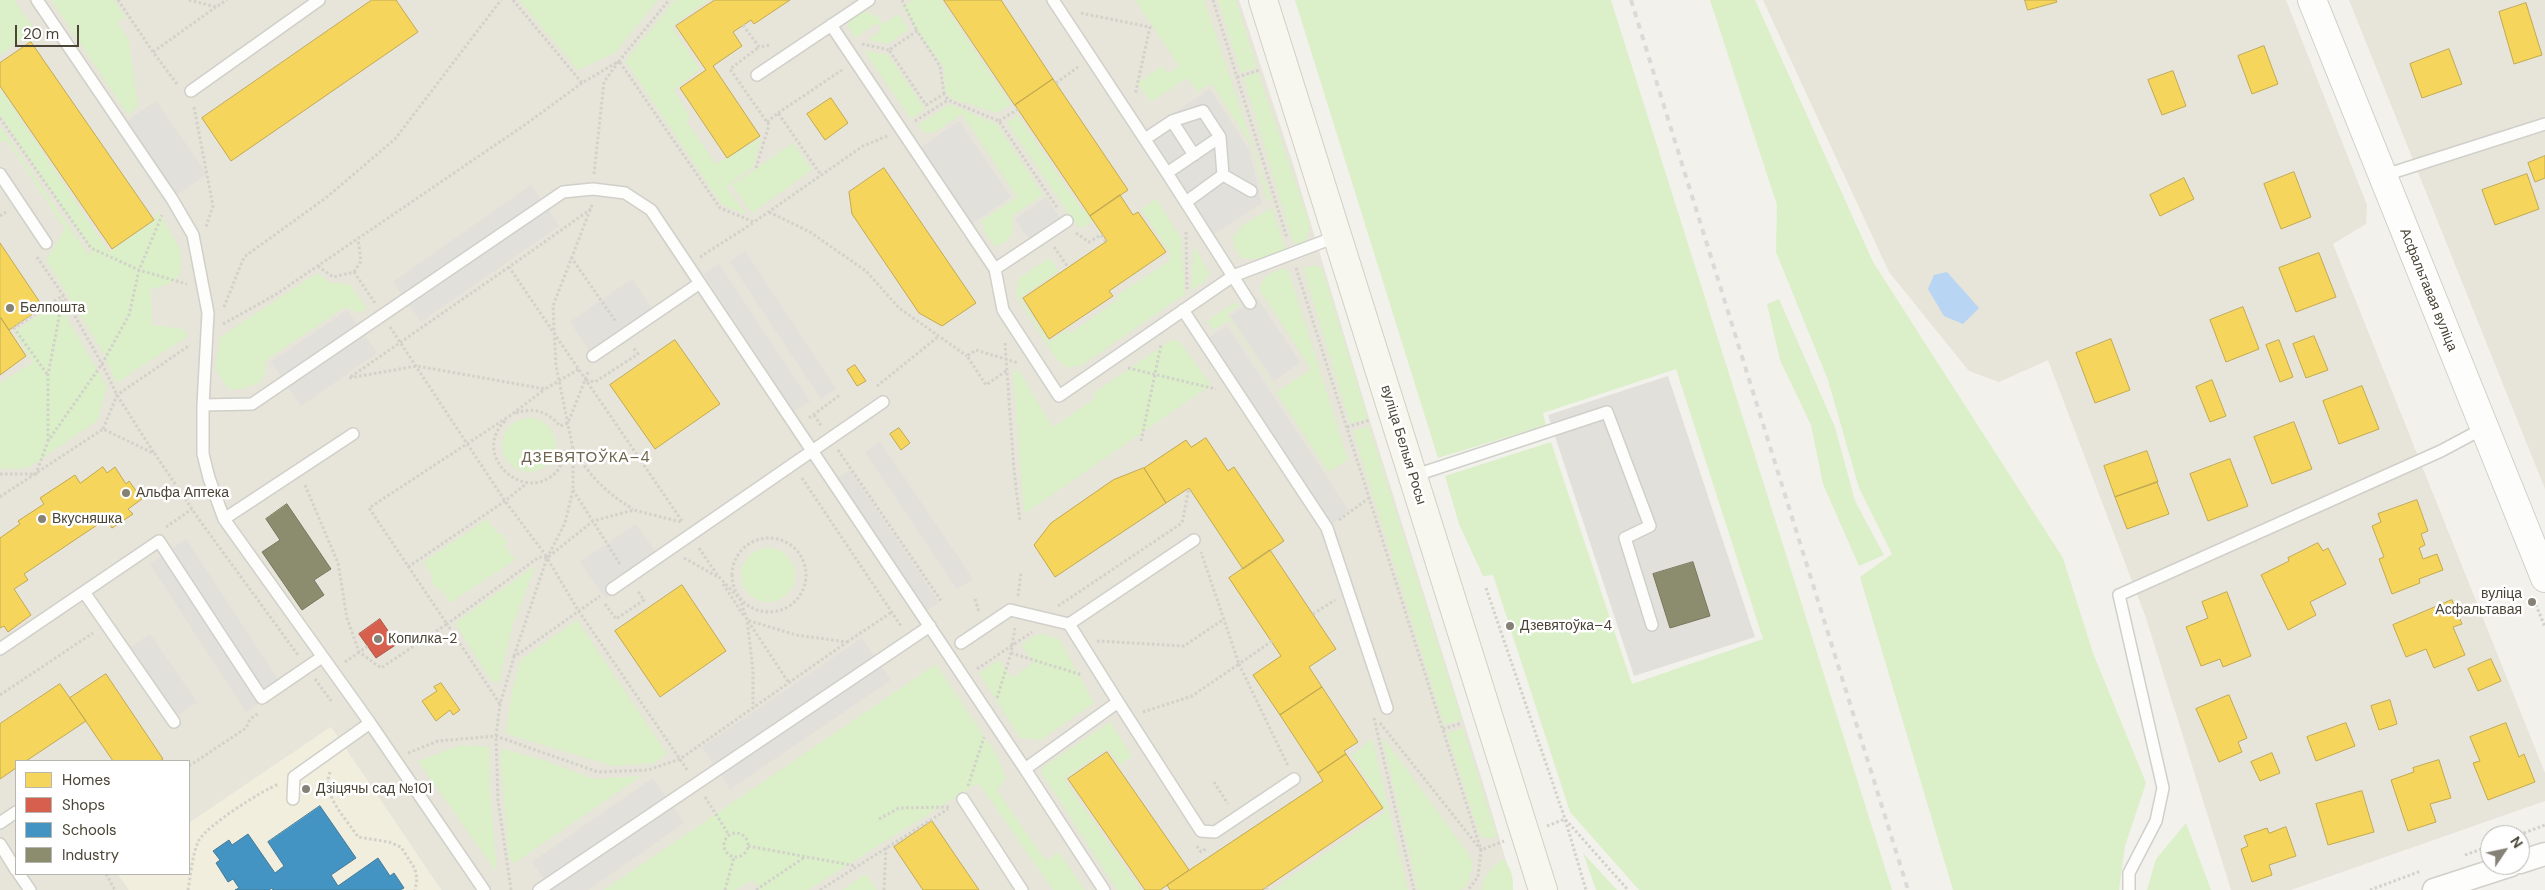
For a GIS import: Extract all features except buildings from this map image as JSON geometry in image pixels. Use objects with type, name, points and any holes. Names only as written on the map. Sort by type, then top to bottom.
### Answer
[{"type":"main road","name":"вуліца Белыя Росы","points":[[1263,0],[1543,890]]},
{"type":"street","name":"Асфальтавая вуліца","points":[[2312,0],[2545,578]]},
{"type":"street","points":[[2530,859],[2545,854]]},
{"type":"street","points":[[2434,890],[2480,875]]},
{"type":"lane","points":[[37,0],[172,200],[193,235],[208,313],[203,405],[204,454],[209,478],[224,519],[370,723],[484,890]]},
{"type":"lane","points":[[188,94],[318,0]]},
{"type":"lane","points":[[757,75],[869,0]]},
{"type":"lane","points":[[1056,4],[1168,172],[1250,303]]},
{"type":"lane","points":[[831,25],[996,269],[1003,310],[1059,396],[1233,276],[1338,236]]},
{"type":"lane","points":[[1146,139],[1172,121],[1203,111],[1220,137],[1224,175]]},
{"type":"lane","points":[[1172,121],[1194,155]]},
{"type":"lane","points":[[2382,176],[2545,124]]},
{"type":"lane","points":[[1168,172],[1220,137]]},
{"type":"lane","points":[[0,174],[46,243]]},
{"type":"lane","points":[[1224,175],[1251,191]]},
{"type":"lane","points":[[1186,202],[1224,175]]},
{"type":"lane","points":[[203,405],[252,404],[562,192],[593,189],[625,193],[651,210],[930,626],[1104,890]]},
{"type":"lane","points":[[996,269],[1070,226]]},
{"type":"lane","points":[[592,356],[700,283]]},
{"type":"lane","points":[[1183,310],[1327,528],[1387,708]]},
{"type":"lane","points":[[612,589],[662,553],[689,528],[793,465],[883,402]]},
{"type":"lane","points":[[1413,476],[1607,412],[1650,526],[1625,538],[1652,625]]},
{"type":"lane","points":[[2129,890],[2129,873],[2156,821],[2163,788],[2119,595],[2441,452],[2484,428]]},
{"type":"lane","points":[[224,519],[353,434]]},
{"type":"lane","points":[[961,643],[1010,610],[1069,624],[1194,540]]},
{"type":"lane","points":[[0,649],[159,541],[262,698],[322,657]]},
{"type":"lane","points":[[84,592],[174,722]]},
{"type":"lane","points":[[1069,624],[1201,831],[1215,832],[1294,779]]},
{"type":"lane","points":[[539,890],[930,626]]},
{"type":"lane","points":[[1024,769],[1118,702]]},
{"type":"lane","points":[[293,799],[294,777],[370,723]]},
{"type":"lane","points":[[963,799],[1022,890]]},
{"type":"lane","points":[[0,823],[15,813]]},
{"type":"lane","points":[[0,844],[15,868]]},
{"type":"lane","points":[[20,875],[30,890]]},
{"type":"path","points":[[118,0],[153,52],[188,94],[195,108],[213,206],[197,255]]},
{"type":"path","points":[[189,0],[216,8]]},
{"type":"path","points":[[153,52],[227,0]]},
{"type":"path","points":[[223,309],[244,257],[327,197],[395,139],[501,0]]},
{"type":"path","points":[[513,0],[582,83]]},
{"type":"path","points":[[0,497],[103,429],[117,395],[206,334],[275,295],[526,124],[582,83],[619,61],[669,0]]},
{"type":"path","points":[[902,0],[917,31],[940,66],[944,94],[948,100],[999,121],[1070,226],[1090,242],[1101,235],[1106,242]]},
{"type":"path","points":[[1213,0],[1481,850],[1478,877],[1468,890]]},
{"type":"path","points":[[1056,4],[1150,27],[1130,116]]},
{"type":"path","points":[[743,25],[759,47]]},
{"type":"path","points":[[917,31],[889,50],[926,105],[944,94]]},
{"type":"path","points":[[756,168],[769,125],[730,69],[759,47],[771,45],[779,40]]},
{"type":"path","points":[[767,122],[855,60]]},
{"type":"path","points":[[1073,60],[1084,75]]},
{"type":"path","points":[[619,61],[720,208],[754,222]]},
{"type":"path","points":[[1056,83],[1078,67]]},
{"type":"path","points":[[716,246],[769,212],[863,146],[901,130],[948,100]]},
{"type":"path","points":[[999,121],[1018,109]]},
{"type":"path","points":[[778,114],[821,175]]},
{"type":"path","points":[[0,118],[91,248],[139,270],[204,292]]},
{"type":"path","points":[[36,474],[48,441],[102,364],[129,315],[139,270],[164,209]]},
{"type":"path","points":[[0,216],[7,212]]},
{"type":"path","points":[[769,212],[810,232],[866,271],[899,308],[967,356],[986,385],[1007,371],[1014,470],[1020,522]]},
{"type":"path","points":[[1068,268],[1052,244],[1070,226]]},
{"type":"path","points":[[1188,295],[1186,229],[1190,236]]},
{"type":"path","points":[[354,272],[361,261],[358,239]]},
{"type":"path","points":[[571,256],[638,354],[595,382],[586,380]]},
{"type":"path","points":[[509,267],[349,378],[417,366],[545,389]]},
{"type":"path","points":[[63,295],[102,364],[117,395],[155,454],[198,518],[334,704]]},
{"type":"path","points":[[48,441],[48,374],[63,295]]},
{"type":"path","points":[[48,374],[14,328],[63,295]]},
{"type":"path","points":[[1141,441],[1162,339],[1158,328]]},
{"type":"path","points":[[511,890],[498,800],[496,736],[500,704],[547,558],[565,522],[573,490],[573,449],[558,383],[554,334]]},
{"type":"path","points":[[875,387],[939,336]]},
{"type":"path","points":[[967,356],[976,350],[1043,371]]},
{"type":"path","points":[[500,704],[369,508],[511,415],[545,389],[578,370],[592,356]]},
{"type":"path","points":[[573,449],[565,452],[558,469],[550,477],[539,481],[527,482],[508,474],[495,458],[495,436],[499,426],[511,415],[527,409],[540,410],[551,416],[560,426],[568,423],[586,380],[592,356]]},
{"type":"path","points":[[417,366],[505,501],[547,558],[578,610],[680,759]]},
{"type":"path","points":[[1123,367],[1156,373],[1220,390]]},
{"type":"path","points":[[796,427],[840,395]]},
{"type":"path","points":[[814,415],[942,602]]},
{"type":"path","points":[[103,429],[155,454]]},
{"type":"path","points":[[573,449],[586,469],[611,496],[634,510],[683,523],[689,528],[719,578],[789,683]]},
{"type":"path","points":[[793,465],[910,640]]},
{"type":"path","points":[[299,470],[338,563],[347,618],[359,652],[381,668],[448,624],[540,557],[547,558],[593,522],[634,510]]},
{"type":"path","points":[[0,474],[36,474]]},
{"type":"path","points":[[408,567],[505,501],[527,482]]},
{"type":"path","points":[[1054,608],[1182,523],[1189,488]]},
{"type":"path","points":[[573,490],[593,522]]},
{"type":"path","points":[[1352,512],[1369,498]]},
{"type":"path","points":[[1182,523],[1203,555],[1239,664],[1294,779]]},
{"type":"path","points":[[662,553],[689,559],[719,578],[740,599],[755,609],[772,612],[784,609],[794,602],[802,592],[806,581],[805,568],[801,557],[794,547],[783,540],[771,538],[748,544],[739,553],[732,570],[734,588],[740,599],[747,620],[753,670],[753,708]]},
{"type":"path","points":[[820,890],[963,799],[1012,653],[1021,573]]},
{"type":"path","points":[[1486,588],[1565,819],[1586,890]]},
{"type":"path","points":[[514,657],[599,596]]},
{"type":"path","points":[[406,754],[438,741],[496,736],[598,772],[648,770],[680,759],[892,612]]},
{"type":"path","points":[[1079,640],[1184,646],[1224,619]]},
{"type":"path","points":[[747,620],[796,635],[847,642]]},
{"type":"path","points":[[964,678],[1050,620]]},
{"type":"path","points":[[0,695],[107,624]]},
{"type":"path","points":[[1128,717],[1192,696],[1272,641]]},
{"type":"path","points":[[332,671],[368,646]]},
{"type":"path","points":[[1012,653],[1081,675],[1110,689]]},
{"type":"path","points":[[312,682],[318,682]]},
{"type":"path","points":[[190,765],[246,728],[250,719],[266,708]]},
{"type":"path","points":[[1374,715],[1414,890]]},
{"type":"path","points":[[1443,728],[1462,723]]},
{"type":"path","points":[[331,768],[326,781],[328,792],[353,830],[358,837],[389,842],[401,847],[415,869],[417,879],[415,890]]},
{"type":"path","points":[[188,890],[198,842],[206,831],[267,789],[294,777]]},
{"type":"path","points":[[879,819],[899,808],[949,808]]},
{"type":"path","points":[[1565,819],[1628,890]]},
{"type":"path","points":[[2530,831],[2545,825]]},
{"type":"path","points":[[741,833],[746,838],[748,846],[742,856],[734,857],[724,849],[724,841],[729,834],[741,833]]},
{"type":"path","points":[[748,846],[856,866]]},
{"type":"path","points":[[884,890],[886,847]]},
{"type":"path","points":[[1201,852],[1208,847]]},
{"type":"path","points":[[756,890],[806,856]]},
{"type":"path","points":[[725,890],[734,857]]},
{"type":"path","points":[[107,875],[115,890]]},
{"type":"shaded area","points":[[0,0],[1239,0],[1293,164],[1369,418],[1487,796],[1512,881],[1511,890],[441,890],[331,727],[190,822],[190,760],[15,760],[15,875],[119,875],[129,890],[0,890]]},
{"type":"shaded area","points":[[1763,0],[2286,0],[2367,205],[2366,224],[2333,244],[2545,773],[2545,801],[2291,890],[2231,890],[2146,618],[2048,360],[1999,382],[1969,371],[1889,272]]},
{"type":"shaded area","points":[[2349,0],[2545,0],[2545,489]]},
{"type":"shaded area","points":[[1210,89],[1249,150],[1262,203],[1209,237],[1142,134]]},
{"type":"shaded area","points":[[156,101],[207,174],[169,200],[118,127]]},
{"type":"shaded area","points":[[959,121],[1011,197],[967,227],[915,151]]},
{"type":"shaded area","points":[[531,185],[559,226],[421,322],[393,282]]},
{"type":"shaded area","points":[[1046,197],[1066,227],[1035,248],[1015,219]]},
{"type":"shaded area","points":[[745,251],[836,389],[821,399],[730,262]]},
{"type":"shaded area","points":[[719,264],[810,401],[794,411],[704,274]]},
{"type":"shaded area","points":[[632,279],[658,317],[595,360],[570,322]]},
{"type":"shaded area","points":[[1257,298],[1300,362],[1274,381],[1230,316]]},
{"type":"shaded area","points":[[347,310],[377,353],[301,406],[271,362]]},
{"type":"shaded area","points":[[1227,326],[1349,511],[1327,528],[1204,341]]},
{"type":"shaded area","points":[[1668,376],[1755,637],[1634,676],[1548,415]]},
{"type":"shaded area","points":[[880,442],[973,579],[957,589],[865,452]]},
{"type":"shaded area","points":[[850,470],[939,603],[923,613],[834,481]]},
{"type":"shaded area","points":[[636,524],[661,560],[606,599],[580,562]]},
{"type":"shaded area","points":[[186,539],[283,687],[246,712],[150,564]]},
{"type":"shaded area","points":[[150,634],[197,702],[172,719],[125,651]]},
{"type":"shaded area","points":[[862,638],[891,680],[730,789],[702,747]]},
{"type":"shaded area","name":"Дзіцячы сад №101","points":[[331,727],[441,890],[129,890],[119,875],[190,875],[190,822]]},
{"type":"shaded area","points":[[653,778],[684,823],[588,890],[552,890],[532,862]]},
{"type":"green space","points":[[0,0],[14,0],[35,30],[0,56]]},
{"type":"green space","points":[[51,0],[114,0],[126,17],[117,22],[129,40],[138,106],[128,115]]},
{"type":"green space","points":[[519,0],[658,0],[615,53],[578,70]]},
{"type":"green space","points":[[675,0],[709,0],[674,25],[673,29],[700,69],[674,90],[690,118],[686,121],[716,164],[761,138],[753,167],[726,187],[747,215],[722,205],[625,61]]},
{"type":"green space","points":[[912,0],[941,0],[1011,104],[997,113],[952,99],[946,93],[944,68],[902,7]]},
{"type":"green space","points":[[1135,0],[1204,0],[1271,200],[1267,200],[1251,145],[1211,83],[1197,92],[1187,78],[1151,102],[1137,83],[1162,66],[1168,73],[1179,66]]},
{"type":"green space","points":[[1218,0],[1236,0],[1257,67],[1241,73]]},
{"type":"green space","points":[[1295,0],[1611,0],[1892,890],[1639,890],[1570,812],[1493,575],[1483,576],[1459,524],[1445,476],[1551,442],[1632,684],[1763,639],[1676,369],[1543,413],[1546,425],[1438,458]]},
{"type":"green space","points":[[1710,0],[1755,0],[1873,262],[2063,558],[2093,653],[2146,783],[2125,846],[2119,890],[1953,890],[1860,577],[1892,554],[1859,488],[1828,380],[1776,252],[1777,205]]},
{"type":"green space","points":[[865,11],[878,17],[883,24],[899,14],[909,30],[887,44],[868,40],[881,30],[877,23],[855,38],[847,25],[855,15]]},
{"type":"green space","points":[[864,51],[887,54],[925,109],[911,119]]},
{"type":"green space","points":[[1258,72],[1310,225],[1306,240],[1297,246],[1293,242],[1244,78]]},
{"type":"green space","points":[[0,88],[109,252],[156,220],[155,216],[159,212],[181,251],[180,275],[169,284],[151,289],[152,325],[183,329],[188,336],[116,383],[104,354],[46,260],[65,229],[7,141],[0,142],[0,126],[88,254],[92,252],[0,115]]},
{"type":"green space","points":[[950,104],[997,124],[1043,195],[1013,215],[1012,235],[1005,243],[994,246],[984,231],[982,220],[1017,197],[962,114],[933,133],[923,132],[918,125]]},
{"type":"green space","points":[[1018,115],[1082,210],[1084,209],[1092,221],[1084,227],[1077,226],[1007,123]]},
{"type":"green space","points":[[793,143],[812,170],[752,213],[732,185]]},
{"type":"green space","points":[[1156,199],[1181,238],[1185,294],[1082,365],[1068,368],[1056,359],[1016,296],[1018,279],[1049,258],[1059,271],[1020,298],[1049,342],[1067,330],[1071,333],[1118,299],[1117,295],[1169,261],[1170,254],[1141,209]]},
{"type":"green space","points":[[1272,208],[1286,251],[1255,259],[1241,258],[1234,247],[1233,237],[1243,225]]},
{"type":"green space","points":[[1194,245],[1209,274],[1204,282],[1191,291]]},
{"type":"green space","points":[[1319,266],[1323,271],[1368,419],[1350,423],[1303,268]]},
{"type":"green space","points":[[1285,268],[1289,273],[1348,460],[1328,472],[1229,320],[1213,330],[1207,321],[1236,302],[1239,306],[1227,314],[1277,392],[1311,369],[1260,290],[1262,281],[1265,278]]},
{"type":"green space","points":[[317,273],[331,283],[349,284],[367,308],[360,313],[345,307],[265,361],[265,374],[261,382],[242,389],[228,389],[215,368],[220,337]]},
{"type":"green space","points":[[1779,299],[1835,427],[1855,501],[1884,555],[1859,566],[1823,484],[1811,425],[1780,360],[1767,304]]},
{"type":"green space","points":[[58,302],[107,387],[97,421],[28,468],[0,469],[0,383],[33,362],[14,332]]},
{"type":"green space","points":[[1171,340],[1179,341],[1211,385],[1024,514],[1013,372],[1019,371],[1053,427],[1094,399],[1094,393]]},
{"type":"green space","points":[[524,418],[534,418],[544,422],[552,430],[556,445],[552,460],[544,468],[534,472],[524,472],[514,468],[506,460],[502,450],[502,440],[506,430],[514,422]]},
{"type":"green space","points":[[1369,426],[1462,720],[1444,725],[1353,431]]},
{"type":"green space","points":[[487,519],[498,534],[501,533],[507,542],[504,545],[515,560],[450,603],[440,588],[437,590],[431,580],[433,578],[423,562]]},
{"type":"green space","points":[[763,548],[773,548],[783,552],[791,560],[795,575],[791,590],[783,598],[773,602],[763,602],[753,598],[745,590],[741,580],[741,570],[745,560],[753,552]]},
{"type":"green space","points":[[536,565],[513,624],[499,682],[491,681],[455,623]]},
{"type":"green space","points":[[577,620],[667,754],[655,763],[613,766],[506,734],[512,691],[520,660]]},
{"type":"green space","points":[[1045,634],[1060,640],[1094,703],[1041,740],[1020,738],[979,673],[999,660],[1012,678],[1034,662],[1021,645],[1035,635]]},
{"type":"green space","points":[[936,664],[998,757],[1006,779],[997,790],[1046,861],[1059,852],[1085,890],[1053,890],[978,783],[808,890],[760,890],[753,880],[736,890],[604,890]]},
{"type":"green space","points":[[1110,722],[1132,756],[1120,765],[1107,749],[1064,779],[1141,890],[1117,890],[1041,772],[1044,766]]},
{"type":"green space","points":[[1463,728],[1497,836],[1491,839],[1482,837],[1479,833],[1447,733]]},
{"type":"green space","points":[[1382,736],[1468,853],[1473,864],[1467,885],[1461,890],[1418,890]]},
{"type":"green space","points":[[1372,739],[1408,890],[1272,890],[1386,811],[1352,755]]},
{"type":"green space","points":[[461,745],[489,747],[490,792],[497,873],[418,761]]},
{"type":"green space","points":[[503,749],[547,761],[593,779],[641,776],[513,864],[509,856],[500,756]]},
{"type":"green space","points":[[2186,823],[2211,890],[2147,890],[2156,859]]},
{"type":"green space","points":[[1583,853],[1617,890],[1596,890]]},
{"type":"green space","points":[[1503,859],[1511,873],[1513,890],[1481,890],[1489,872]]},
{"type":"green space","points":[[866,874],[877,890],[842,890]]},
{"type":"water","points":[[1947,272],[1979,308],[1963,324],[1944,316],[1928,289],[1934,275]]},
{"type":"railway","points":[[1631,0],[1908,890]]},
{"type":"place","name":"Белпошта","points":[[10,308]]},
{"type":"place","name":"Альфа Аптека","points":[[126,493]]},
{"type":"place","name":"Вкусняшка","points":[[42,519]]},
{"type":"place","name":"вуліца Асфальтавая","points":[[2532,602]]},
{"type":"place","name":"Дзевятоўка–4","points":[[1510,626]]},
{"type":"place","name":"Копилка-2","points":[[378,639]]},
{"type":"place","name":"Дзіцячы сад №101","points":[[306,789]]},
{"type":"district","name":"ДЗЕВЯТОЎКА–4","points":[[586,458]]}]
